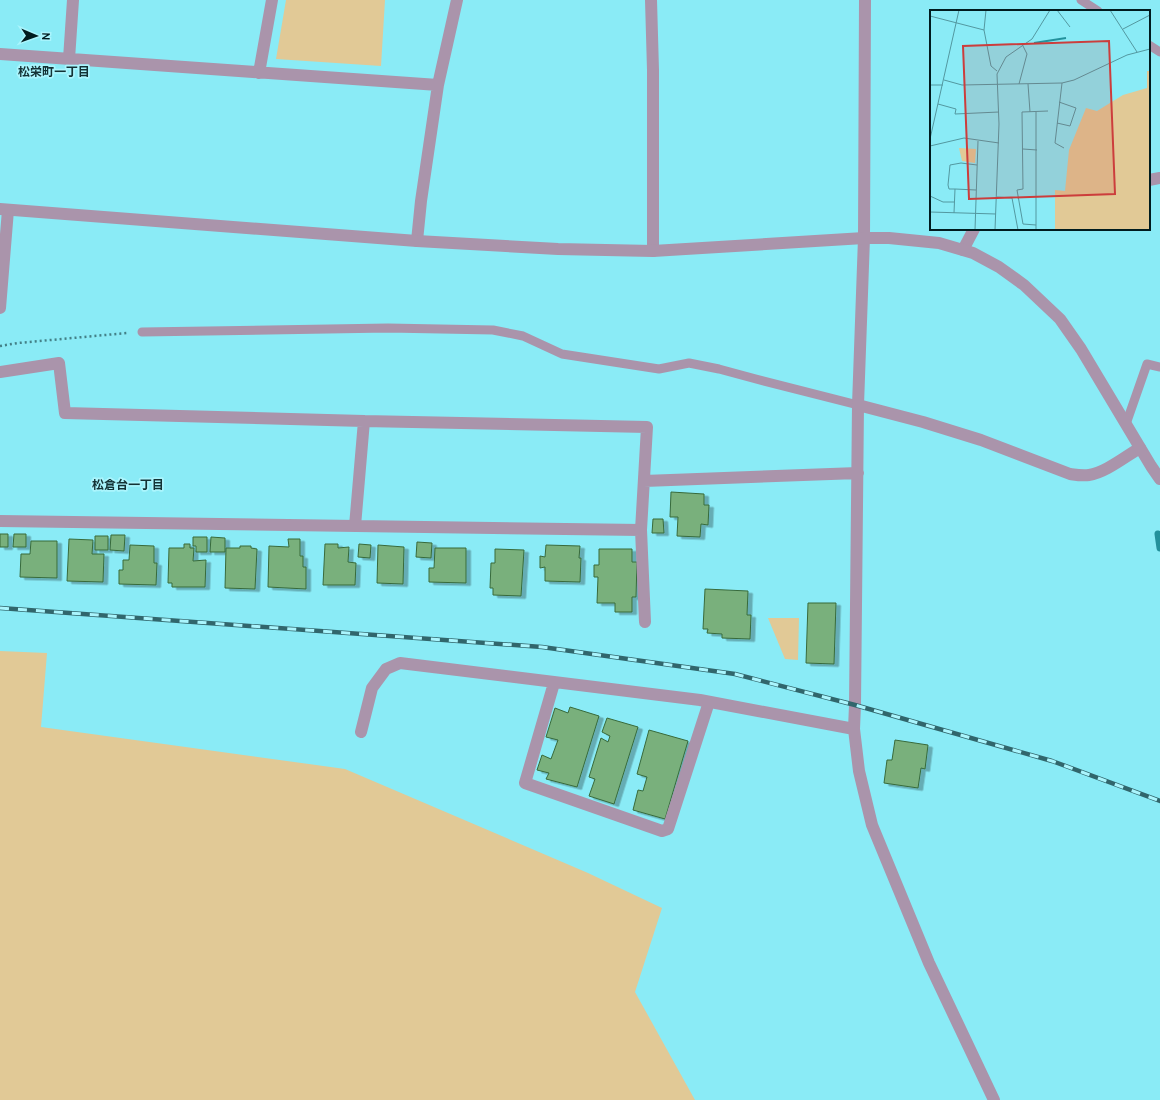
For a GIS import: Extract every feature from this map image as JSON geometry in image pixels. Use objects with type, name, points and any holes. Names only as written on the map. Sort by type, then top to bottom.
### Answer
[{"type":"street","points":[[69,59],[73,0]]},
{"type":"street","points":[[259,72],[272,0]]},
{"type":"street","points":[[418,241],[421,201],[438,85],[457,0]]},
{"type":"street","points":[[651,0],[653,78],[653,251]]},
{"type":"street","points":[[865,0],[864,238],[858,405],[854,729],[859,771],[872,825],[929,962],[994,1100]]},
{"type":"street","points":[[0,54],[438,85]]},
{"type":"street","points":[[1150,180],[1160,178]]},
{"type":"street","points":[[0,308],[4,210],[418,241],[558,249],[653,251],[864,238],[889,238],[939,243],[963,250],[999,267],[1024,285],[1060,319],[1081,349],[1160,479]]},
{"type":"street","points":[[963,250],[973,230]]},
{"type":"street","points":[[0,372],[59,363],[65,412],[364,421],[647,427],[641,530],[645,622]]},
{"type":"street","points":[[858,405],[923,422],[981,440],[1070,474],[1090,475],[1101,472],[1140,448]]},
{"type":"street","points":[[355,526],[364,421]]},
{"type":"street","points":[[644,481],[858,473]]},
{"type":"street","points":[[0,521],[641,530]]},
{"type":"street","points":[[361,732],[372,688],[386,669],[400,663],[709,702],[854,729]]},
{"type":"street","points":[[554,683],[525,783],[662,831],[668,828],[709,702]]},
{"type":"lane","points":[[1081,0],[1096,10]]},
{"type":"lane","points":[[1150,46],[1160,52]]},
{"type":"lane","points":[[142,332],[388,328],[493,330],[524,336],[562,354],[659,369],[689,363],[719,368],[858,405]]},
{"type":"lane","points":[[1126,424],[1147,364],[1160,367]]},
{"type":"path","points":[[0,346],[18,343],[142,332]]},
{"type":"shaded area","points":[[286,0],[385,0],[381,66],[276,59]]},
{"type":"shaded area","points":[[768,618],[799,618],[798,660],[785,659]]},
{"type":"shaded area","points":[[0,651],[47,653],[41,727],[345,769],[588,873],[662,908],[635,992],[695,1100],[0,1100]]},
{"type":"building","points":[[671,492],[704,494],[704,505],[709,505],[708,525],[701,524],[700,537],[677,536],[678,517],[670,517]]},
{"type":"building","points":[[653,519],[663,519],[664,533],[652,533]]},
{"type":"building","points":[[0,534],[8,534],[8,547],[0,547]]},
{"type":"building","points":[[14,534],[26,534],[26,547],[13,547]]},
{"type":"building","points":[[111,535],[125,535],[124,551],[110,550]]},
{"type":"building","points":[[95,536],[108,536],[108,550],[95,550]]},
{"type":"building","points":[[193,537],[207,537],[207,552],[196,552],[196,546],[193,546]]},
{"type":"building","points":[[211,537],[225,538],[225,552],[210,552]]},
{"type":"building","points":[[69,539],[93,540],[92,554],[104,554],[103,582],[67,581]]},
{"type":"building","points":[[288,539],[300,539],[300,556],[303,556],[303,567],[306,567],[306,589],[268,587],[269,546],[289,547]]},
{"type":"building","points":[[31,541],[57,541],[57,578],[20,577],[21,554],[30,554]]},
{"type":"building","points":[[417,542],[432,543],[431,558],[416,557]]},
{"type":"building","points":[[184,544],[190,544],[190,548],[194,548],[193,561],[206,560],[205,587],[172,587],[172,583],[168,583],[169,548],[184,548]]},
{"type":"building","points":[[325,544],[338,544],[338,548],[349,547],[348,562],[356,563],[355,585],[323,585]]},
{"type":"building","points":[[359,544],[371,545],[370,558],[358,557]]},
{"type":"building","points":[[130,545],[154,546],[154,563],[157,563],[156,585],[119,584],[119,570],[123,570],[123,560],[129,560]]},
{"type":"building","points":[[378,545],[404,547],[403,584],[377,583]]},
{"type":"building","points":[[546,545],[580,546],[580,582],[545,581],[545,567],[540,568],[540,556],[545,557]]},
{"type":"building","points":[[240,546],[251,546],[251,548],[257,549],[255,589],[225,588],[226,548],[240,548]]},
{"type":"building","points":[[435,548],[466,548],[466,583],[429,582],[429,568],[434,568]]},
{"type":"building","points":[[495,549],[524,550],[521,596],[493,595],[493,588],[490,588],[491,563],[495,563]]},
{"type":"building","points":[[599,549],[632,549],[632,562],[637,562],[636,597],[632,597],[632,612],[615,612],[615,603],[597,603],[598,577],[594,577],[594,565],[599,565]]},
{"type":"building","points":[[705,589],[748,591],[747,615],[751,615],[750,639],[722,638],[722,634],[707,633],[708,629],[703,629]]},
{"type":"building","points":[[808,603],[836,603],[834,664],[806,663]]},
{"type":"building","points":[[570,707],[599,716],[577,787],[546,779],[549,773],[537,770],[542,755],[551,759],[558,740],[546,737],[555,708],[568,713]]},
{"type":"building","points":[[607,718],[638,727],[614,804],[589,796],[595,779],[589,777],[601,738],[608,742],[610,736],[602,732]]},
{"type":"building","points":[[649,730],[688,741],[665,819],[633,810],[638,790],[643,791],[647,777],[637,774]]},
{"type":"building","points":[[895,740],[928,745],[925,769],[921,768],[918,788],[884,783],[887,760],[892,760]]},
{"type":"waterway","points":[[1158,534],[1160,548]]},
{"type":"railway","points":[[0,608],[542,647],[735,674],[855,705],[1052,761],[1160,801]]},
{"type":"district","name":"松栄町一丁目","points":[[54,73]]},
{"type":"district","name":"松倉台一丁目","points":[[128,486]]}]
